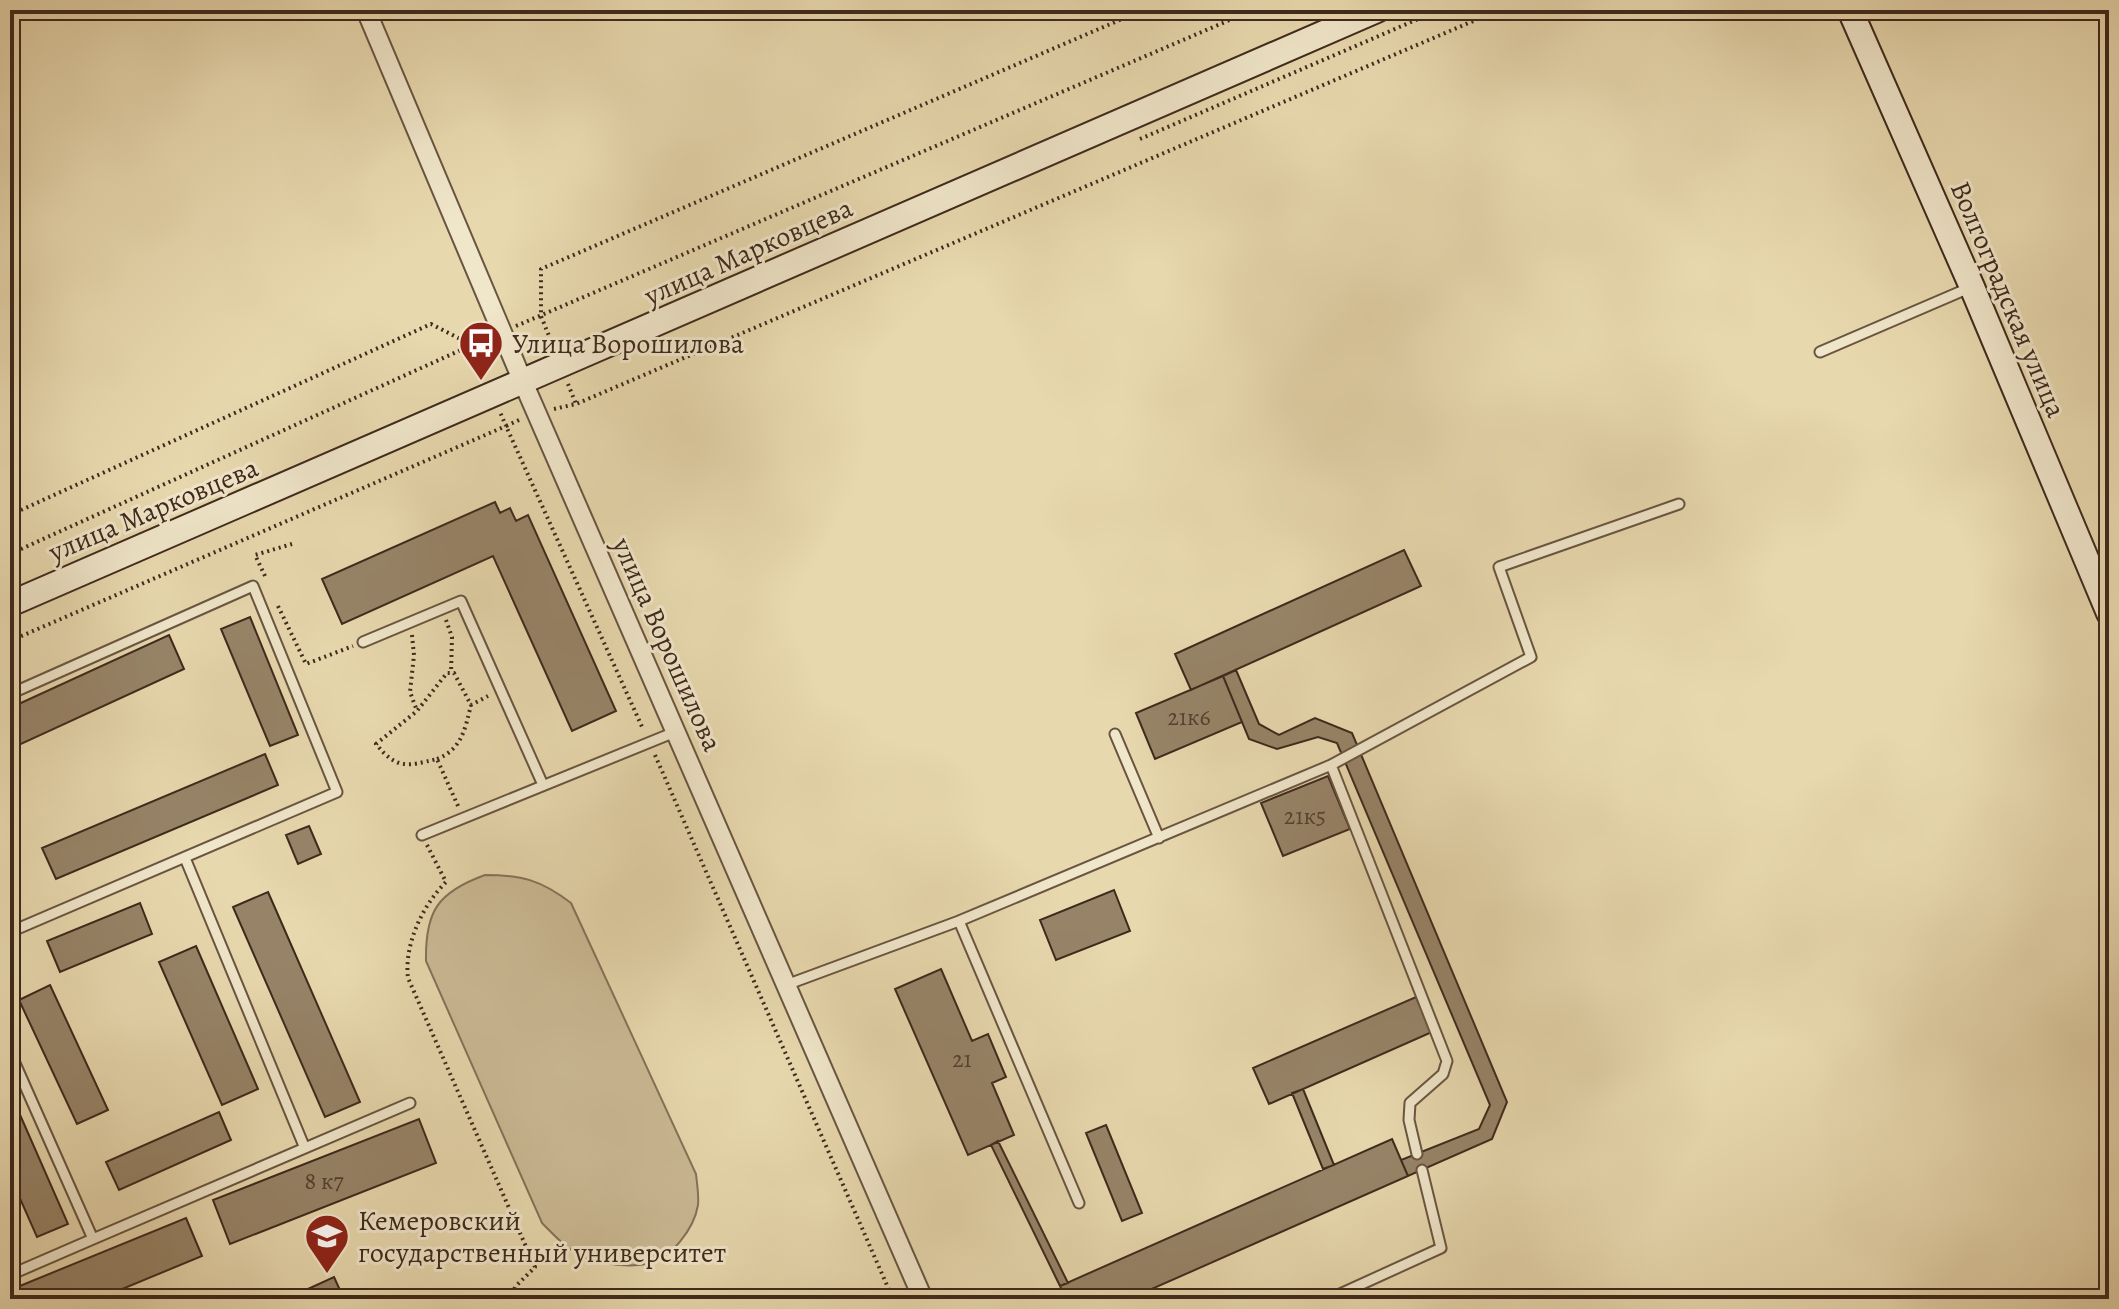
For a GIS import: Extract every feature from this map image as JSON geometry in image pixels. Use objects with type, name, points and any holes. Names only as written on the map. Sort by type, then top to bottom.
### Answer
[{"type":"main road","name":"улица Марковцева","points":[[10,604],[1377,10]]},
{"type":"main road","name":"Волгоградская улица","points":[[1850,10],[2107,602]]},
{"type":"street","name":"улица Ворошилова","points":[[366,10],[536,413],[923,1299]]},
{"type":"lane","points":[[1820,352],[1972,287]]},
{"type":"lane","points":[[786,985],[959,921],[1331,765],[1531,657],[1499,567],[1679,504]]},
{"type":"lane","points":[[10,694],[253,586],[337,792],[10,932]]},
{"type":"lane","points":[[363,642],[461,601],[543,785]]},
{"type":"lane","points":[[422,835],[675,732]]},
{"type":"lane","points":[[1115,734],[1159,838]]},
{"type":"lane","points":[[1331,765],[1447,1061],[1443,1074],[1410,1103],[1409,1120],[1417,1154]]},
{"type":"lane","points":[[185,858],[304,1146]]},
{"type":"lane","points":[[959,921],[1079,1203]]},
{"type":"lane","points":[[10,1052],[93,1239]]},
{"type":"lane","points":[[10,1275],[410,1103]]},
{"type":"lane","points":[[1329,1299],[1441,1248],[1422,1170]]},
{"type":"path","points":[[541,316],[541,269],[1143,10]]},
{"type":"path","points":[[10,554],[502,331],[1253,10]]},
{"type":"path","points":[[10,641],[536,413],[576,404],[1499,10]]},
{"type":"path","points":[[10,515],[431,324],[472,345],[893,1299]]},
{"type":"path","points":[[268,583],[255,555],[292,544]]},
{"type":"path","points":[[274,596],[306,664],[363,642]]},
{"type":"path","points":[[443,608],[452,637],[451,673]]},
{"type":"path","points":[[411,622],[414,655],[410,692],[417,711]]},
{"type":"path","points":[[447,673],[454,673],[471,705],[464,737],[449,754],[437,759],[411,765],[389,760],[376,744],[417,711],[447,673]]},
{"type":"path","points":[[471,705],[501,689]]},
{"type":"path","points":[[437,759],[463,818]]},
{"type":"path","points":[[422,835],[446,882],[429,900],[418,926],[406,962],[408,978],[535,1267],[515,1287],[511,1299]]},
{"type":"shaded area","points":[[485,875],[531,880],[571,903],[696,1174],[698,1205],[692,1224],[680,1242],[656,1261],[626,1265],[591,1260],[570,1249],[542,1223],[426,961],[428,929],[438,906],[445,896]]},
{"type":"building","points":[[495,502],[500,513],[510,508],[516,521],[528,515],[616,711],[572,731],[493,556],[342,624],[322,579]]},
{"type":"building","points":[[1404,550],[1421,586],[1191,690],[1175,654]]},
{"type":"building","points":[[250,617],[298,735],[270,746],[221,629]]},
{"type":"building","points":[[169,635],[184,669],[10,749],[10,708]]},
{"type":"building","points":[[1236,670],[1259,724],[1279,735],[1315,718],[1352,733],[1507,1102],[1492,1139],[1408,1176],[1401,1160],[1479,1129],[1490,1105],[1337,743],[1318,737],[1277,749],[1249,739],[1223,676]]},
{"type":"building","points":[[1223,676],[1242,722],[1155,759],[1136,713]]},
{"type":"building","points":[[265,754],[278,785],[56,879],[42,848]]},
{"type":"building","points":[[1328,776],[1350,829],[1283,856],[1261,803]]},
{"type":"building","points":[[309,826],[321,854],[298,864],[286,835]]},
{"type":"building","points":[[10,887],[18,907],[10,910]]},
{"type":"building","points":[[1114,890],[1130,931],[1056,960],[1040,920]]},
{"type":"building","points":[[268,892],[360,1102],[325,1117],[233,907]]},
{"type":"building","points":[[140,903],[152,934],[60,972],[47,941]]},
{"type":"building","points":[[196,946],[258,1089],[222,1105],[159,962]]},
{"type":"building","points":[[941,969],[972,1041],[988,1034],[1006,1077],[992,1083],[1014,1135],[968,1155],[895,989]]},
{"type":"building","points":[[50,985],[108,1110],[77,1124],[19,1000]]},
{"type":"building","points":[[1416,997],[1432,1032],[1269,1104],[1253,1068]]},
{"type":"building","points":[[1303,1089],[1334,1165],[1323,1169],[1292,1093]]},
{"type":"building","points":[[10,1092],[68,1224],[37,1237],[10,1176]]},
{"type":"building","points":[[219,1112],[231,1140],[119,1190],[106,1162]]},
{"type":"building","points":[[419,1119],[436,1163],[230,1244],[213,1200]]},
{"type":"building","points":[[1106,1125],[1142,1213],[1122,1221],[1086,1133]]},
{"type":"building","points":[[1392,1139],[1408,1176],[1129,1299],[1066,1299],[1060,1286]]},
{"type":"building","points":[[998,1141],[1068,1283],[1060,1286],[991,1145]]},
{"type":"building","points":[[186,1218],[202,1256],[98,1299],[10,1299],[10,1290]]},
{"type":"building","points":[[334,1277],[344,1299],[286,1299]]},
{"type":"place","name":"Улица Ворошилова","points":[[481,382]]},
{"type":"place","name":"Кемеровский государственный университет","points":[[327,1275]]}]
